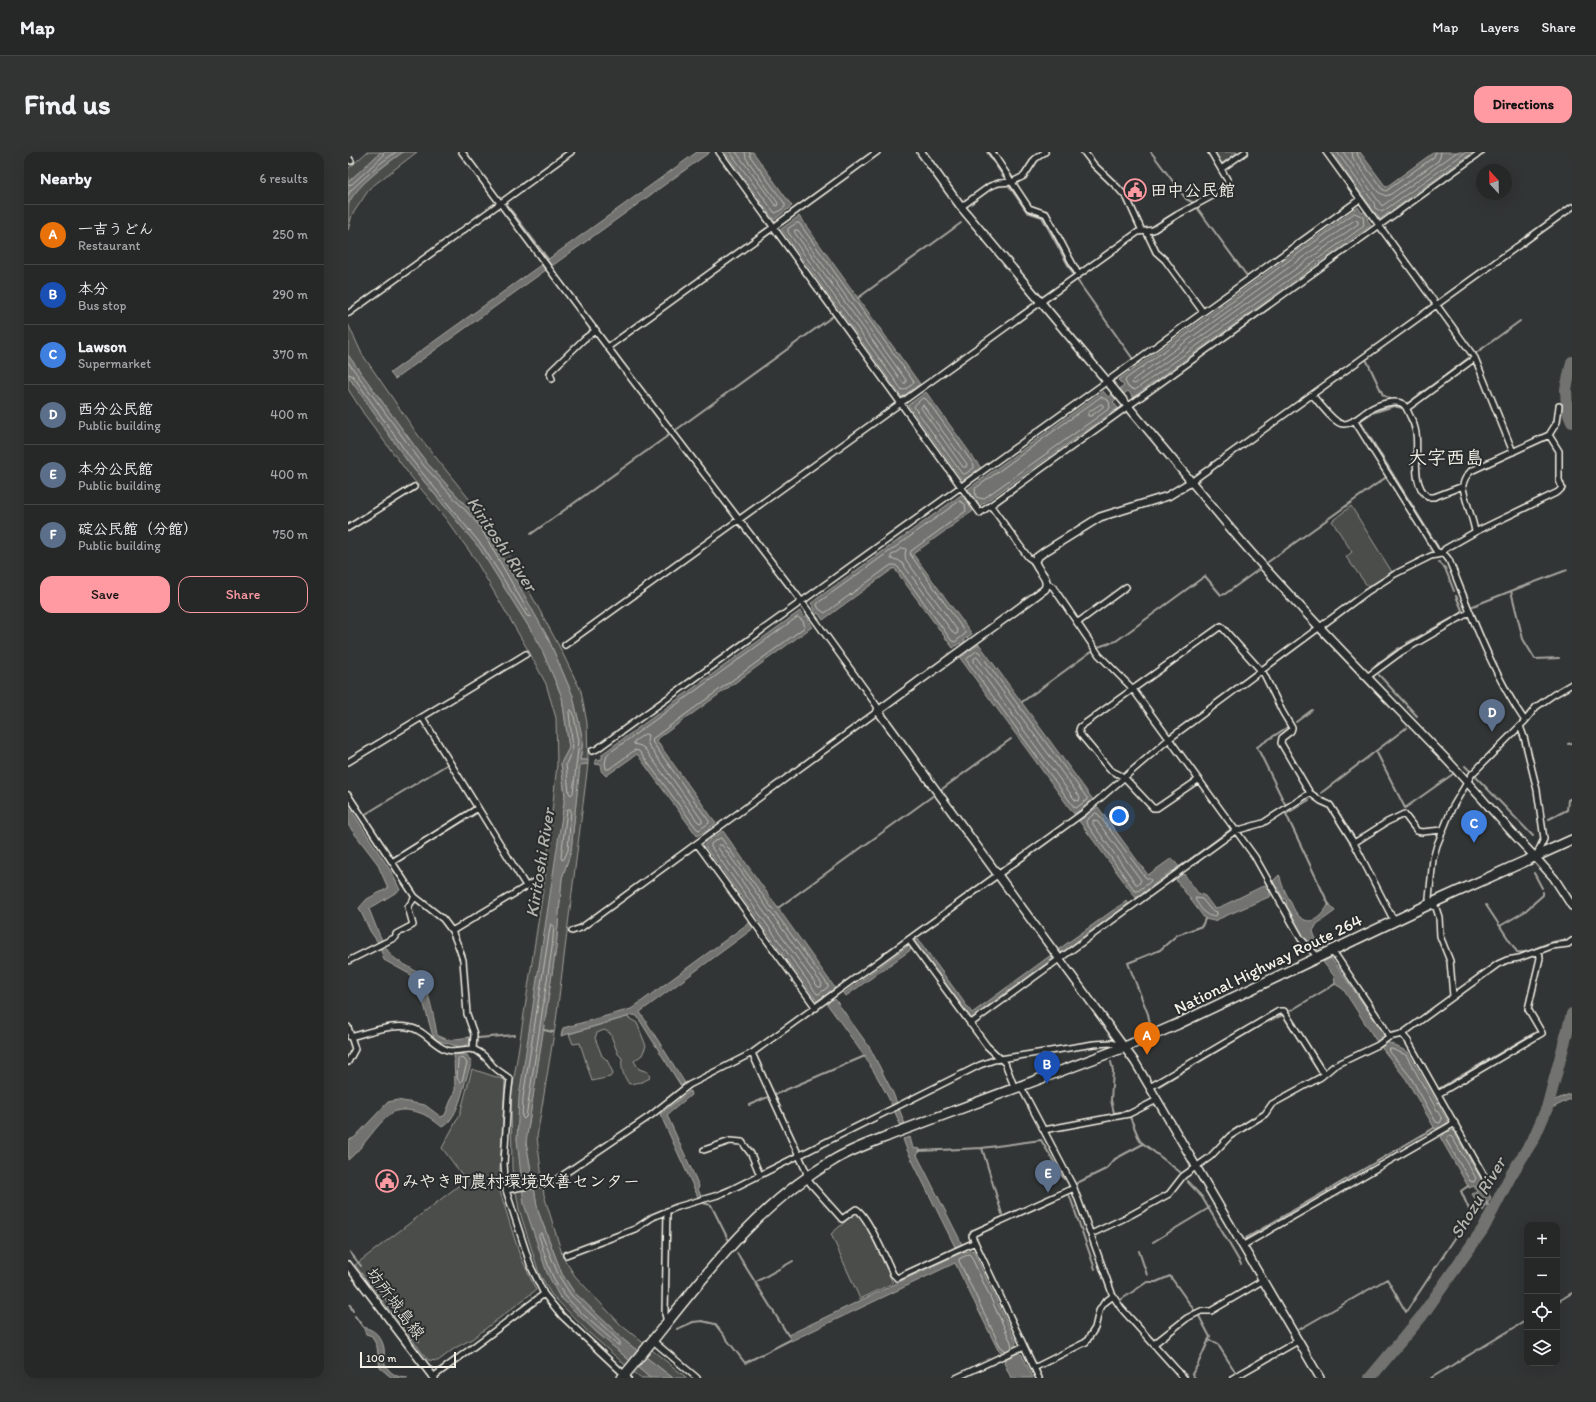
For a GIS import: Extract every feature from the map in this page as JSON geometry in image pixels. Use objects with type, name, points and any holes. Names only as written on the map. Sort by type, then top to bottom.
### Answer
[{"type":"highway","name":"National Highway Route 264","points":[[625,1376],[652,1340],[740,1235],[763,1212],[807,1177],[834,1159],[862,1146],[1125,1047],[1178,1024],[1430,904],[1572,840]]},
{"type":"street","points":[[462,152],[802,602],[877,706],[878,711],[1125,1047],[1150,1087],[1195,1167],[1320,1378]]},
{"type":"street","points":[[349,314],[571,152]]},
{"type":"street","points":[[719,152],[980,513],[1481,152]]},
{"type":"street","points":[[608,347],[877,152]]},
{"type":"street","points":[[921,152],[961,207],[1275,581],[1468,782],[1518,840],[1554,878],[1572,906]]},
{"type":"street","points":[[992,152],[1029,208],[1046,214],[1078,274]]},
{"type":"street","points":[[961,207],[990,186],[999,183],[1012,182],[1024,176],[1035,159],[1045,152]]},
{"type":"street","points":[[1084,152],[1094,165],[1127,198],[1156,252],[1165,260],[1203,312]]},
{"type":"street","points":[[565,645],[1138,232],[1153,230],[1227,188],[1228,181],[1211,152]]},
{"type":"street","points":[[1221,169],[1245,152]]},
{"type":"street","points":[[1326,152],[1475,358],[1513,452]]},
{"type":"street","points":[[592,750],[598,749],[1360,199]]},
{"type":"street","points":[[1035,562],[1036,558],[1044,552],[1100,517],[1168,496],[1191,482],[1572,207]]},
{"type":"street","points":[[552,379],[550,374],[551,371],[584,339],[596,330]]},
{"type":"street","points":[[1407,408],[1475,358]]},
{"type":"street","points":[[1312,395],[1336,422],[1343,424],[1349,423],[1371,409],[1387,403],[1398,402],[1403,404],[1407,408],[1414,423],[1416,434],[1418,482],[1424,494],[1428,497],[1434,497],[1463,486]]},
{"type":"street","points":[[1474,532],[1474,523],[1463,486],[1466,477],[1471,471],[1549,435],[1557,422],[1559,406]]},
{"type":"street","points":[[1354,420],[1436,551],[1446,556],[1449,560],[1470,612],[1510,698],[1525,721]]},
{"type":"street","points":[[508,1190],[554,1181],[629,1130],[689,1085],[752,1053],[910,940],[1083,813],[1169,740],[1367,592],[1395,574],[1431,556],[1441,554],[1445,549],[1474,532],[1558,492],[1562,488],[1559,480],[1559,450],[1549,435]]},
{"type":"street","points":[[348,528],[414,487]]},
{"type":"street","points":[[991,506],[1028,557],[1035,562],[1048,584],[1053,587],[1099,655],[1132,688],[1255,857],[1301,939],[1318,957]]},
{"type":"street","points":[[572,931],[581,928],[698,844],[732,817],[967,647],[1045,589],[1048,584]]},
{"type":"street","points":[[1077,623],[1126,587]]},
{"type":"street","points":[[1367,677],[1401,652],[1470,612]]},
{"type":"street","points":[[1198,780],[1157,808],[1153,808],[1124,777],[1110,770],[1080,734],[1079,730],[1080,727],[1132,688],[1221,626],[1261,670],[1292,728],[1291,731],[1282,738],[1281,743],[1310,793],[1330,805],[1354,843],[1394,921]]},
{"type":"street","points":[[348,762],[526,654]]},
{"type":"street","points":[[1452,996],[1450,961],[1440,936],[1439,917],[1436,908],[1430,904],[1429,898],[1432,866],[1442,830],[1452,808],[1472,774],[1525,721],[1536,707],[1572,684]]},
{"type":"street","points":[[422,717],[526,886]]},
{"type":"street","points":[[1520,726],[1537,790],[1544,839],[1535,857]]},
{"type":"street","points":[[970,1024],[1235,831],[1263,823],[1310,793]]},
{"type":"street","points":[[348,795],[415,898],[443,919],[452,931],[463,960],[467,1014],[474,1034],[474,1050]]},
{"type":"street","points":[[392,862],[478,808]]},
{"type":"street","points":[[1354,843],[1387,822],[1404,814],[1417,831],[1442,830]]},
{"type":"street","points":[[698,844],[816,1008]]},
{"type":"street","points":[[452,931],[540,879]]},
{"type":"street","points":[[348,961],[396,937],[396,934],[413,925],[408,907],[415,898]]},
{"type":"street","points":[[910,940],[970,1024],[987,1046],[1005,1063],[1018,1088],[1044,1130],[1074,1188],[1113,1296],[1121,1308],[1184,1378]]},
{"type":"street","points":[[1091,1234],[1129,1216],[1169,1194],[1183,1176],[1210,1156],[1230,1136],[1265,1114],[1272,1104],[1321,1077],[1334,1066],[1378,1045],[1388,1038],[1402,1034],[1452,996],[1477,981],[1498,964],[1552,946],[1568,944],[1572,941]]},
{"type":"street","points":[[1438,1094],[1542,1033],[1528,1008],[1540,958],[1539,951]]},
{"type":"street","points":[[1330,952],[1337,957],[1384,1027],[1388,1038]]},
{"type":"street","points":[[1150,1087],[1279,1011],[1284,1011],[1324,1073]]},
{"type":"street","points":[[350,1037],[400,1026],[412,1027],[421,1032],[429,1040],[447,1050],[474,1050],[486,1056],[494,1067],[510,1079],[504,1164],[508,1190],[524,1250],[537,1283],[544,1294],[562,1316],[625,1376]]},
{"type":"street","points":[[348,1027],[355,1049],[348,1062]]},
{"type":"street","points":[[1402,1034],[1487,1181]]},
{"type":"street","points":[[566,1255],[635,1229],[667,1211],[718,1195],[980,1065],[1000,1059],[1094,1044],[1111,1043],[1125,1047]]},
{"type":"street","points":[[752,1053],[806,1171],[807,1177],[815,1190],[842,1219],[856,1209],[858,1210],[867,1221],[893,1274],[897,1278],[975,1242]]},
{"type":"street","points":[[1044,1130],[1129,1114],[1157,1100]]},
{"type":"street","points":[[1242,1246],[1455,1124]]},
{"type":"street","points":[[704,1150],[730,1141],[742,1142],[751,1154],[760,1175]]},
{"type":"street","points":[[1039,1378],[1021,1347],[972,1236],[974,1233],[1074,1188]]},
{"type":"street","points":[[667,1211],[665,1314],[667,1322]]},
{"type":"street","name":"坊所城島線","points":[[348,1265],[433,1378]]},
{"type":"street","points":[[1154,1344],[1187,1318],[1201,1311],[1211,1311],[1262,1281]]},
{"type":"street","points":[[433,1378],[544,1294]]},
{"type":"street","points":[[1034,1368],[1086,1342],[1095,1328],[1099,1311],[1104,1303],[1113,1296]]},
{"type":"street","points":[[652,1340],[697,1378]]},
{"type":"street","points":[[1233,1378],[1298,1341]]},
{"type":"street","points":[[956,1378],[1021,1347]]},
{"type":"shaded area","points":[[367,152],[381,152],[348,182],[348,169]]},
{"type":"shaded area","points":[[403,152],[417,152],[370,188],[352,215],[348,230],[349,202],[353,196],[365,182]]},
{"type":"shaded area","points":[[1214,152],[1238,152],[1221,164]]},
{"type":"shaded area","points":[[348,324],[362,354],[418,435],[501,539],[559,646],[581,691],[587,723],[588,760],[580,760],[583,741],[573,696],[548,638],[482,523],[427,463],[348,355]]},
{"type":"shaded area","points":[[348,376],[408,462],[480,549],[539,643],[562,697],[569,748],[561,763],[565,796],[517,1139],[559,1295],[594,1330],[650,1378],[640,1378],[589,1333],[551,1294],[539,1273],[519,1209],[512,1169],[511,1098],[546,871],[557,764],[556,718],[546,684],[528,650],[473,556],[364,414],[348,389]]},
{"type":"shaded area","points":[[1351,506],[1392,572],[1368,587],[1346,557],[1352,552],[1332,521]]},
{"type":"shaded area","points":[[580,764],[588,764],[556,1021],[537,1137],[544,1195],[563,1257],[575,1276],[621,1325],[687,1378],[673,1378],[625,1341],[574,1292],[562,1274],[538,1211],[526,1142],[556,948],[562,878],[571,851]]},
{"type":"shaded area","points":[[627,1017],[637,1023],[646,1046],[642,1055],[634,1061],[639,1069],[648,1072],[650,1078],[642,1082],[629,1084],[623,1072],[622,1058],[618,1054],[610,1033],[604,1030],[597,1033],[595,1038],[602,1056],[607,1060],[613,1073],[610,1077],[592,1081],[580,1043],[573,1044],[569,1034]]},
{"type":"shaded area","points":[[472,1069],[505,1080],[499,1188],[519,1253],[536,1290],[472,1339],[455,1348],[438,1361],[428,1360],[355,1265],[466,1180],[442,1148],[460,1114]]},
{"type":"shaded area","points":[[856,1212],[866,1224],[893,1283],[860,1299],[831,1234]]},
{"type":"water","points":[[381,152],[403,152],[365,182],[348,204],[348,182]]},
{"type":"water","points":[[697,152],[710,152],[552,266],[547,260]]},
{"type":"water","points":[[725,152],[753,152],[792,206],[774,220]]},
{"type":"water","points":[[1332,152],[1360,152],[1386,187],[1434,152],[1473,152],[1380,219],[1376,213],[1367,219],[1371,225],[1133,397],[1128,391],[1113,402],[1118,408],[980,506],[976,501],[969,506],[973,511],[913,554],[972,634],[964,640],[971,650],[979,644],[1094,801],[1086,806],[1090,812],[1098,807],[1148,875],[1172,858],[1179,867],[1176,868],[1182,875],[1184,874],[1198,893],[1205,896],[1214,908],[1220,907],[1265,885],[1267,888],[1274,884],[1273,881],[1279,875],[1283,888],[1294,909],[1303,919],[1312,921],[1316,919],[1320,916],[1329,903],[1335,911],[1317,924],[1313,931],[1315,937],[1325,948],[1317,952],[1303,938],[1287,907],[1286,900],[1283,898],[1277,887],[1269,892],[1271,896],[1214,921],[1205,919],[1176,880],[1178,878],[1172,871],[1136,898],[1079,821],[1087,815],[1082,809],[1074,814],[960,658],[967,653],[960,643],[953,648],[894,568],[823,620],[818,613],[808,620],[812,627],[656,740],[716,823],[708,829],[714,837],[723,831],[835,988],[828,993],[833,1000],[835,999],[870,1048],[893,1093],[905,1124],[900,1125],[886,1093],[877,1077],[827,1004],[829,1003],[824,996],[817,1001],[704,845],[711,839],[706,831],[697,836],[637,754],[606,776],[601,771],[602,765],[595,764],[595,760],[602,759],[602,754],[800,611],[805,617],[815,610],[811,603],[961,495],[965,500],[972,495],[968,489],[1103,391],[1108,397],[1124,386],[1118,380],[1358,207],[1362,213],[1371,207]]},
{"type":"water","points":[[799,216],[920,384],[902,397],[781,229]]},
{"type":"water","points":[[542,264],[546,270],[395,379],[390,373]]},
{"type":"water","points":[[348,355],[427,463],[482,523],[548,638],[573,696],[583,741],[580,760],[588,760],[588,764],[580,765],[571,851],[562,878],[556,948],[526,1142],[538,1211],[562,1274],[574,1292],[625,1341],[673,1378],[650,1378],[594,1330],[559,1296],[547,1273],[524,1204],[517,1139],[519,1097],[565,796],[561,763],[569,748],[562,697],[539,643],[480,549],[408,462],[348,376]]},
{"type":"water","points":[[926,392],[981,468],[963,481],[908,405]]},
{"type":"water","points":[[348,805],[392,873],[400,890],[369,909],[382,940],[392,956],[418,973],[421,978],[430,1002],[437,1035],[448,1040],[470,1037],[470,1044],[460,1047],[436,1040],[432,1033],[418,983],[411,975],[384,960],[379,944],[370,931],[359,908],[367,899],[388,888],[377,863],[348,825]]},
{"type":"water","points":[[1126,901],[1129,904],[1062,953],[1059,949]]},
{"type":"water","points":[[750,922],[754,928],[640,1012],[685,1083],[681,1086],[637,1016],[633,1015],[561,1036],[563,1028],[631,1009]]},
{"type":"water","points":[[918,939],[972,1013],[1051,955],[1053,959],[971,1019],[914,941]]},
{"type":"water","points":[[909,945],[912,949],[846,996],[844,993]]},
{"type":"water","points":[[1331,958],[1381,1029],[1387,1042],[1408,1052],[1448,1122],[1444,1125],[1448,1132],[1453,1130],[1482,1181],[1478,1184],[1481,1189],[1485,1187],[1491,1198],[1483,1211],[1472,1194],[1477,1192],[1474,1186],[1469,1188],[1440,1137],[1444,1135],[1440,1127],[1435,1129],[1406,1079],[1377,1042],[1343,989],[1335,984],[1334,976],[1323,962]]},
{"type":"water","points":[[454,1054],[467,1055],[472,1063],[461,1098],[448,1122],[442,1127],[427,1116],[418,1112],[408,1110],[395,1111],[380,1123],[360,1148],[348,1160],[348,1140],[354,1138],[388,1102],[397,1100],[425,1105],[441,1117],[445,1115],[455,1090]]},
{"type":"water","points":[[690,1091],[691,1095],[667,1115],[699,1186],[698,1189],[701,1196],[700,1197],[698,1197],[660,1114]]},
{"type":"water","points":[[1572,1093],[1572,1098],[1552,1108],[1555,1100]]},
{"type":"water","points":[[910,1137],[913,1148],[920,1149],[920,1152],[917,1155],[962,1244],[961,1245],[964,1252],[973,1250],[1016,1342],[1017,1349],[1022,1355],[1033,1378],[1011,1378],[1004,1363],[1005,1359],[1002,1352],[998,1350],[955,1263],[791,1341],[788,1335],[960,1253],[957,1246],[955,1247],[907,1150],[903,1139]]},
{"type":"water","points":[[363,1327],[374,1332],[379,1337],[383,1344],[384,1362],[387,1367],[397,1376],[404,1378],[392,1378],[380,1368],[377,1347],[372,1336],[366,1334]]},
{"type":"waterway","points":[[987,152],[1005,179]]},
{"type":"waterway","points":[[1151,152],[1186,199],[1194,203]]},
{"type":"waterway","points":[[1009,186],[1027,212],[1042,217],[1073,274]]},
{"type":"waterway","points":[[507,205],[548,259]]},
{"type":"waterway","points":[[1198,209],[1247,276]]},
{"type":"waterway","points":[[858,298],[961,223]]},
{"type":"waterway","points":[[1077,280],[1133,359]]},
{"type":"waterway","points":[[676,430],[840,311]]},
{"type":"waterway","points":[[1476,353],[1520,321]]},
{"type":"waterway","points":[[1407,404],[1470,357]]},
{"type":"waterway","points":[[1367,361],[1383,395],[1392,400]]},
{"type":"waterway","name":"Shozu River","points":[[1572,362],[1566,389],[1567,410],[1572,422]]},
{"type":"waterway","points":[[1402,408],[1394,406],[1372,413],[1360,421],[1438,547]]},
{"type":"waterway","points":[[531,534],[669,435]]},
{"type":"waterway","points":[[1268,562],[1385,478]]},
{"type":"waterway","points":[[1439,562],[1445,568],[1454,591]]},
{"type":"waterway","points":[[1098,647],[1116,641],[1205,576],[1221,595],[1225,594],[1258,570]]},
{"type":"waterway","points":[[1559,658],[1535,659],[1523,639],[1511,591],[1567,570]]},
{"type":"waterway","points":[[1473,606],[1511,591]]},
{"type":"waterway","points":[[1427,632],[1463,612],[1456,596]]},
{"type":"waterway","points":[[1407,643],[1422,635]]},
{"type":"waterway","points":[[1372,668],[1399,648]]},
{"type":"waterway","points":[[1022,702],[1092,651]]},
{"type":"waterway","points":[[1379,675],[1417,716]]},
{"type":"waterway","points":[[1296,722],[1312,710]]},
{"type":"waterway","points":[[1285,804],[1257,747],[1286,728]]},
{"type":"waterway","points":[[1321,793],[1406,728]]},
{"type":"waterway","points":[[942,789],[1011,739]]},
{"type":"waterway","points":[[1568,744],[1572,743]]},
{"type":"waterway","points":[[1376,751],[1405,808],[1453,774]]},
{"type":"waterway","points":[[364,815],[448,764]]},
{"type":"waterway","points":[[1465,766],[1469,770]]},
{"type":"waterway","points":[[1475,776],[1533,836]]},
{"type":"waterway","points":[[778,908],[934,795]]},
{"type":"waterway","points":[[1549,819],[1567,810],[1568,800],[1572,798]]},
{"type":"waterway","points":[[1309,800],[1286,814],[1329,905]]},
{"type":"waterway","points":[[425,844],[477,813]]},
{"type":"waterway","points":[[1179,867],[1230,830]]},
{"type":"waterway","points":[[1534,873],[1542,888]]},
{"type":"waterway","points":[[1500,926],[1524,912],[1543,895],[1543,892]]},
{"type":"waterway","points":[[1486,905],[1517,952],[1528,951],[1552,942],[1565,940]]},
{"type":"waterway","points":[[1151,1029],[1148,1014],[1128,963],[1160,950],[1177,935],[1202,926],[1205,919]]},
{"type":"waterway","points":[[1290,1011],[1335,984]]},
{"type":"waterway","name":"Shozu River","points":[[1370,1378],[1421,1317],[1483,1229],[1511,1175],[1534,1138],[1547,1108],[1572,1014]]},
{"type":"waterway","points":[[1159,1086],[1268,1021],[1283,1015]]},
{"type":"waterway","points":[[544,1030],[553,1032]]},
{"type":"waterway","points":[[1440,1088],[1536,1032]]},
{"type":"waterway","points":[[478,1038],[514,1035]]},
{"type":"waterway","points":[[776,1094],[865,1056]]},
{"type":"waterway","points":[[1111,1062],[1113,1071],[1111,1100],[1114,1113],[1127,1111]]},
{"type":"waterway","points":[[749,1105],[768,1097]]},
{"type":"waterway","points":[[1130,1117],[1140,1141],[1180,1172]]},
{"type":"waterway","points":[[1246,1238],[1434,1128]]},
{"type":"waterway","points":[[919,1151],[982,1148],[1041,1140],[1064,1179]]},
{"type":"waterway","points":[[1077,1183],[1106,1169],[1115,1159],[1143,1144]]},
{"type":"waterway","points":[[982,1148],[1002,1214]]},
{"type":"waterway","points":[[1187,1181],[1202,1197],[1241,1264]]},
{"type":"waterway","points":[[1300,1329],[1387,1279],[1406,1312],[1471,1214],[1461,1191],[1468,1186]]},
{"type":"waterway","points":[[1069,1194],[1095,1269]]},
{"type":"waterway","points":[[1486,1202],[1492,1211]]},
{"type":"waterway","points":[[703,1203],[711,1205],[728,1239]]},
{"type":"waterway","points":[[1153,1242],[1209,1208]]},
{"type":"waterway","points":[[1139,1251],[1147,1275]]},
{"type":"waterway","points":[[350,1252],[361,1266]]},
{"type":"waterway","points":[[737,1253],[788,1335]]},
{"type":"waterway","points":[[756,1282],[793,1261]]},
{"type":"waterway","points":[[1119,1301],[1147,1282],[1156,1282],[1170,1276],[1194,1310]]},
{"type":"waterway","points":[[373,1282],[396,1312]]},
{"type":"waterway","points":[[1560,1300],[1572,1293]]},
{"type":"waterway","points":[[350,1305],[353,1311]]},
{"type":"waterway","points":[[355,1316],[363,1327]]},
{"type":"waterway","points":[[1195,1378],[1192,1374],[1210,1337],[1199,1316]]},
{"type":"waterway","points":[[677,1329],[693,1322],[702,1321],[715,1324],[745,1363],[790,1340]]},
{"type":"waterway","points":[[1431,1378],[1524,1322]]},
{"type":"waterway","points":[[409,1328],[419,1341]]},
{"type":"waterway","points":[[1208,1340],[1217,1343],[1236,1373]]},
{"type":"place","name":"田中公民館","points":[[1135,190]]},
{"type":"place","name":"西分公民館","points":[[1492,732]]},
{"type":"place","name":"Lawson","points":[[1474,843]]},
{"type":"place","name":"碇公民館（分館）","points":[[421,1003]]},
{"type":"place","name":"一吉うどん","points":[[1147,1055]]},
{"type":"place","name":"本分","points":[[1047,1084]]},
{"type":"place","name":"みやき町農村環境改善センター","points":[[387,1181]]},
{"type":"place","name":"本分公民館","points":[[1048,1193]]},
{"type":"district","name":"大字西島","points":[[1446,457]]},
{"type":"water label","name":"Kiritoshi River","points":[[502,544]]},
{"type":"water label","name":"Kiritoshi River","points":[[540,863]]}]
